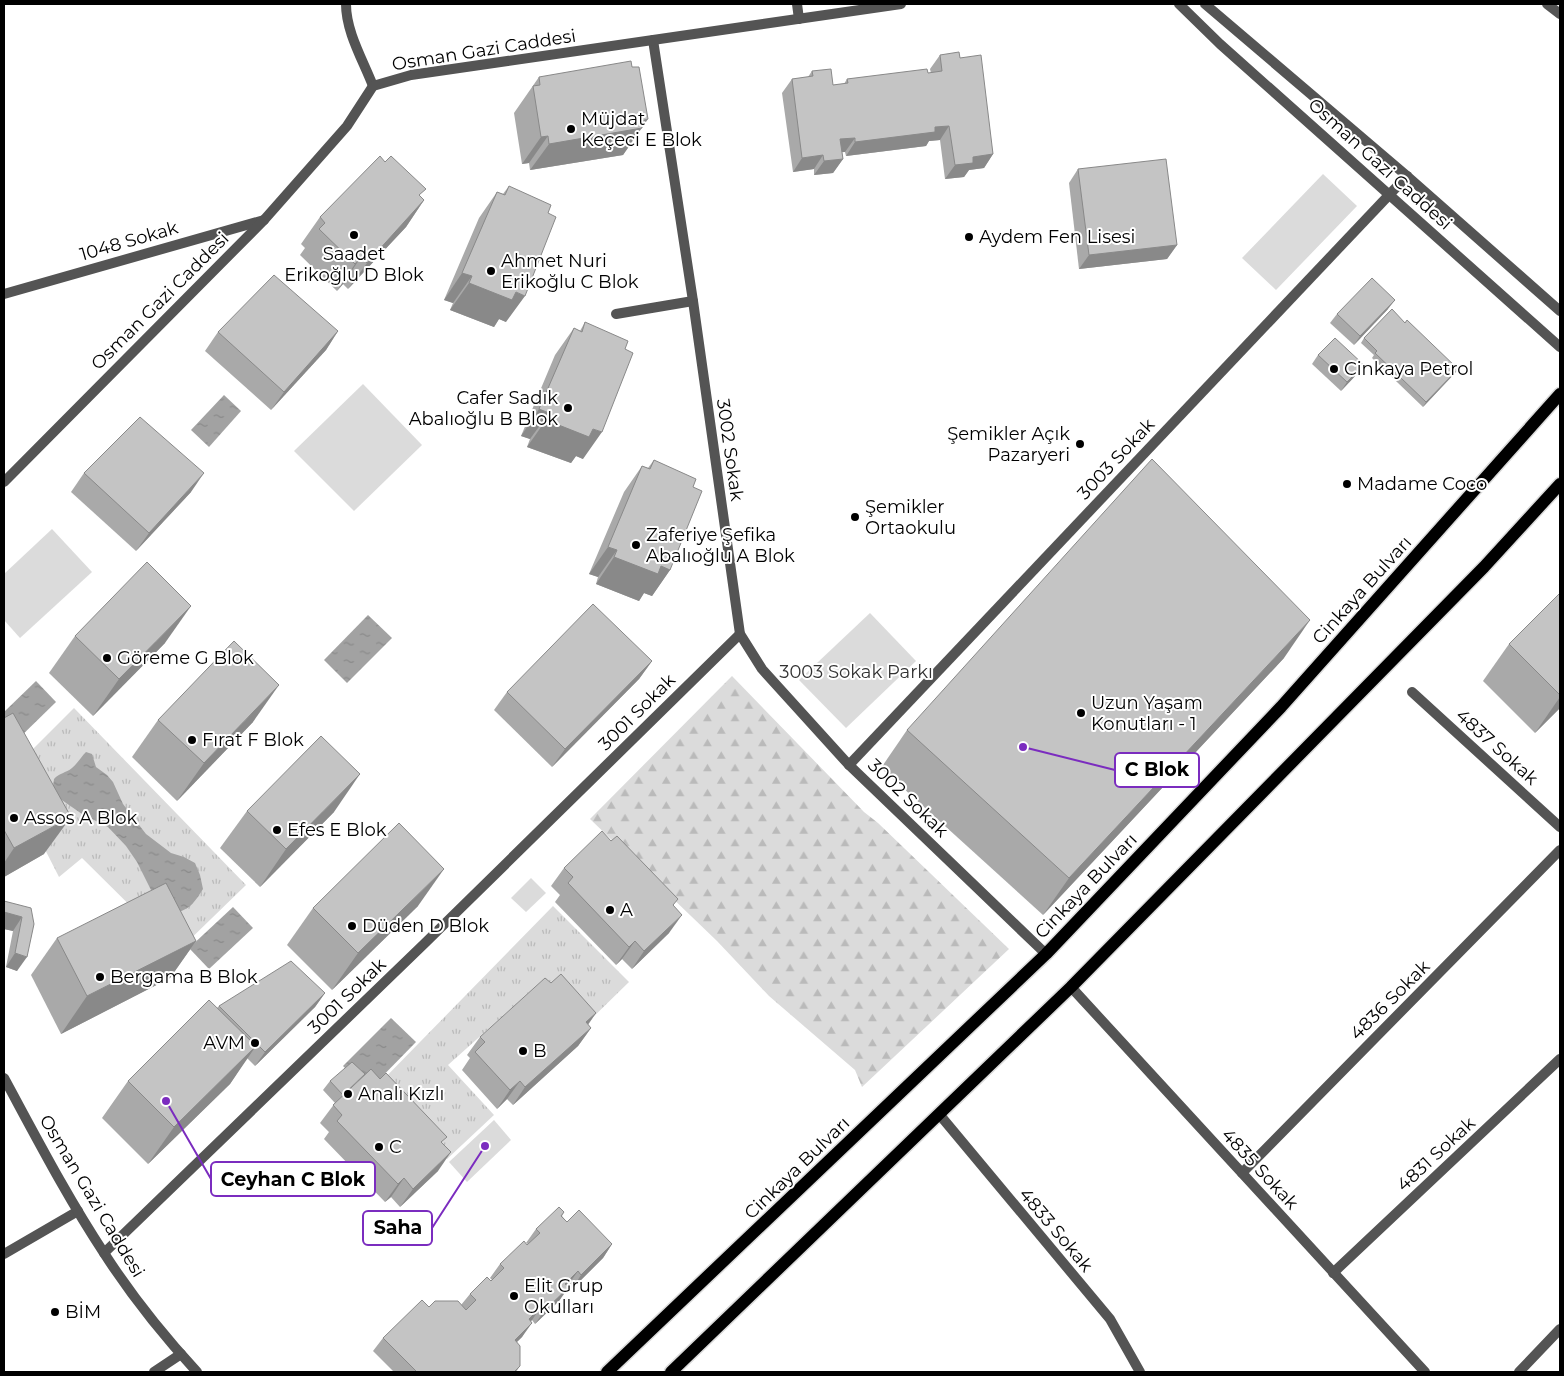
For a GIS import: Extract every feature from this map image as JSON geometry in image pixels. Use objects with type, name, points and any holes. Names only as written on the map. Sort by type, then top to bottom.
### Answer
[{"type":"main road","name":"Cinkaya Bulvarı","points":[[608,1372],[1046,954],[1281,707],[1560,394]]},
{"type":"main road","points":[[671,1372],[1071,987],[1484,567],[1560,484]]},
{"type":"street","points":[[346,4],[346,14],[354,39],[373,86]]},
{"type":"street","points":[[797,4],[800,19]]},
{"type":"street","name":"Osman Gazi Caddesi","points":[[4,482],[264,220],[347,126],[373,86],[411,75],[901,4]]},
{"type":"street","name":"Osman Gazi Caddesi","points":[[1180,4],[1220,44],[1560,347]]},
{"type":"street","name":"Osman Gazi Caddesi","points":[[1205,4],[1560,311]]},
{"type":"street","points":[[1547,4],[1560,14]]},
{"type":"street","name":"3002 Sokak","points":[[654,40],[740,634],[762,669],[850,765],[1046,954]]},
{"type":"street","name":"3003 Sokak","points":[[850,765],[1406,176]]},
{"type":"street","name":"1048 Sokak","points":[[4,294],[264,220]]},
{"type":"street","points":[[616,314],[693,301]]},
{"type":"street","name":"3001 Sokak","points":[[104,1253],[424,944],[740,634]]},
{"type":"street","name":"4837 Sokak","points":[[1412,692],[1560,827]]},
{"type":"street","name":"4836 Sokak","points":[[1242,1173],[1560,850]]},
{"type":"street","name":"4835 Sokak","points":[[1071,987],[1425,1372]]},
{"type":"street","name":"4831 Sokak","points":[[1333,1273],[1560,1059]]},
{"type":"street","name":"Osman Gazi Caddesi","points":[[4,1078],[57,1178],[104,1253],[139,1302],[197,1372]]},
{"type":"street","name":"4833 Sokak","points":[[938,1114],[1110,1319],[1140,1372]]},
{"type":"street","points":[[4,1254],[78,1211]]},
{"type":"street","points":[[1519,1372],[1560,1329]]},
{"type":"street","points":[[154,1372],[181,1354]]},
{"type":"green space","points":[[1323,174],[1357,206],[1276,290],[1242,258]]},
{"type":"green space","points":[[363,384],[422,445],[354,511],[294,451]]},
{"type":"green space","points":[[52,529],[92,572],[20,638],[4,620],[4,574]]},
{"type":"green space","name":"3003 Sokak Parkı","points":[[870,613],[916,661],[846,728],[799,680]]},
{"type":"green space","points":[[732,676],[864,812],[878,823],[1009,949],[862,1087],[855,1070],[769,996],[717,941],[590,819]]},
{"type":"green space","points":[[74,708],[246,885],[177,952],[82,858],[59,877],[7,775]]},
{"type":"green space","points":[[531,878],[546,893],[526,912],[511,898]]},
{"type":"green space","points":[[553,906],[629,982],[584,1026],[542,981],[448,1065],[494,1115],[447,1159],[375,1088]]},
{"type":"green space","points":[[494,1120],[511,1140],[467,1182],[449,1162]]},
{"type":"water","points":[[224,395],[241,411],[209,447],[191,430]]},
{"type":"water","points":[[368,615],[392,638],[347,683],[324,660]]},
{"type":"water","points":[[36,681],[56,702],[13,744],[4,735],[4,712]]},
{"type":"water","points":[[86,752],[92,754],[96,767],[113,782],[123,804],[146,834],[171,853],[195,863],[203,889],[195,901],[186,909],[177,912],[154,896],[137,862],[126,846],[108,827],[82,814],[56,796],[53,786],[54,779],[76,765]]},
{"type":"water","points":[[233,907],[253,928],[209,969],[189,948]]},
{"type":"water","points":[[391,1018],[416,1042],[368,1091],[343,1066]]},
{"type":"building","points":[[959,52],[960,58],[981,55],[993,154],[973,157],[973,163],[955,165],[949,126],[935,127],[935,132],[855,142],[855,138],[840,139],[843,159],[824,161],[823,155],[802,158],[792,79],[813,76],[812,71],[831,69],[833,85],[848,83],[847,79],[927,69],[928,73],[942,71],[940,55]]},
{"type":"building","points":[[631,61],[632,67],[639,67],[648,119],[641,121],[642,128],[549,144],[548,136],[541,137],[533,86],[540,85],[539,77]]},
{"type":"building","name":"Saadet Erikoğlu D Blok","points":[[380,156],[385,162],[391,156],[426,189],[419,195],[424,200],[367,263],[361,257],[355,264],[319,229],[325,223],[320,217]]},
{"type":"building","points":[[1166,159],[1177,245],[1089,255],[1078,169]]},
{"type":"building","name":"Ahmet Nuri Erikoğlu C Blok","points":[[509,186],[551,205],[548,213],[556,217],[525,296],[516,292],[512,300],[469,283],[472,276],[462,273],[497,192],[505,195]]},
{"type":"building","points":[[274,275],[338,331],[284,392],[218,332]]},
{"type":"building","points":[[1372,278],[1395,300],[1360,336],[1337,314]]},
{"type":"building","points":[[1392,309],[1405,323],[1407,320],[1458,369],[1426,402],[1375,353],[1377,351],[1364,338]]},
{"type":"building","name":"Cafer Sadık Abalıoğlu B Blok","points":[[585,322],[628,341],[625,349],[633,353],[602,432],[593,429],[589,437],[546,420],[549,413],[539,409],[574,328],[582,332]]},
{"type":"building","points":[[1335,338],[1364,365],[1347,382],[1318,355]]},
{"type":"building","points":[[140,417],[204,473],[149,533],[84,473]]},
{"type":"building","name":"Uzun Yaşam Konutları - 1","points":[[1152,459],[1310,620],[1069,878],[907,730]]},
{"type":"building","name":"Zaferiye Şefika Abalıoğlu A Blok","points":[[654,460],[696,479],[693,487],[702,491],[670,570],[661,566],[658,574],[614,557],[617,550],[608,547],[642,466],[650,469]]},
{"type":"building","points":[[147,562],[191,606],[119,679],[75,636]]},
{"type":"building","points":[[1560,593],[1560,695],[1509,644]]},
{"type":"building","points":[[593,604],[652,661],[565,749],[507,692]]},
{"type":"building","points":[[234,641],[279,685],[204,763],[158,720]]},
{"type":"building","points":[[13,713],[71,817],[14,848],[4,830],[4,718]]},
{"type":"building","points":[[321,736],[360,774],[286,849],[247,811]]},
{"type":"building","points":[[399,823],[444,869],[358,953],[313,908]]},
{"type":"building","name":"A","points":[[602,831],[611,841],[617,836],[678,899],[673,905],[682,915],[644,951],[635,941],[629,947],[568,883],[573,877],[564,868]]},
{"type":"building","points":[[166,883],[196,941],[87,996],[57,938]]},
{"type":"building","points":[[4,901],[31,908],[34,924],[27,957],[15,953],[22,917],[4,912]]},
{"type":"building","name":"AVM","points":[[291,961],[325,993],[265,1052],[219,1006]]},
{"type":"building","name":"B","points":[[561,974],[596,1013],[586,1022],[591,1028],[525,1087],[520,1081],[510,1090],[475,1052],[485,1042],[480,1037],[545,978],[551,983]]},
{"type":"building","points":[[209,1000],[256,1046],[174,1127],[128,1081]]},
{"type":"building","points":[[352,1062],[365,1074],[343,1095],[330,1081]]},
{"type":"building","name":"C","points":[[371,1069],[380,1079],[386,1073],[447,1137],[441,1142],[451,1152],[413,1189],[404,1178],[398,1184],[337,1121],[342,1115],[333,1105]]},
{"type":"building","name":"Elit Grup Okulları","points":[[559,1207],[564,1212],[561,1216],[567,1222],[579,1210],[612,1244],[581,1275],[578,1271],[565,1284],[569,1287],[545,1310],[541,1307],[529,1319],[532,1323],[515,1340],[520,1346],[520,1366],[514,1372],[417,1372],[383,1338],[422,1300],[429,1307],[435,1301],[458,1301],[466,1310],[476,1300],[470,1294],[487,1277],[491,1281],[504,1268],[500,1264],[524,1241],[527,1245],[540,1233],[536,1229]]},
{"type":"place","name":"Müjdat Keçeci E Blok","points":[[571,129]]},
{"type":"place","name":"Saadet Erikoğlu D Blok","points":[[354,235]]},
{"type":"place","name":"Aydem Fen Lisesi","points":[[969,237]]},
{"type":"place","name":"Ahmet Nuri Erikoğlu C Blok","points":[[491,271]]},
{"type":"place","name":"Cinkaya Petrol","points":[[1334,369]]},
{"type":"place","name":"Cafer Sadık Abalıoğlu B Blok","points":[[568,408]]},
{"type":"place","name":"Şemikler Açık Pazaryeri","points":[[1080,444]]},
{"type":"place","name":"Madame Coco","points":[[1347,484]]},
{"type":"place","name":"Şemikler Ortaokulu","points":[[855,517]]},
{"type":"place","name":"Zaferiye Şefika Abalıoğlu A Blok","points":[[636,545]]},
{"type":"place","name":"Göreme G Blok","points":[[107,658]]},
{"type":"place","name":"Uzun Yaşam Konutları - 1","points":[[1081,713]]},
{"type":"place","name":"Fırat F Blok","points":[[192,740]]},
{"type":"place","name":"C Blok","points":[[1023,747]]},
{"type":"place","name":"Assos A Blok","points":[[14,818]]},
{"type":"place","name":"Efes E Blok","points":[[277,830]]},
{"type":"place","name":"A","points":[[610,910]]},
{"type":"place","name":"Düden D Blok","points":[[352,926]]},
{"type":"place","name":"Bergama B Blok","points":[[100,977]]},
{"type":"place","name":"AVM","points":[[255,1043]]},
{"type":"place","name":"B","points":[[523,1051]]},
{"type":"place","name":"Analı Kızlı","points":[[348,1094]]},
{"type":"place","name":"Ceyhan C Blok","points":[[166,1101]]},
{"type":"place","name":"Saha","points":[[485,1146]]},
{"type":"place","name":"C","points":[[379,1147]]},
{"type":"place","name":"Elit Grup Okulları","points":[[514,1296]]},
{"type":"place","name":"BİM","points":[[55,1312]]}]
